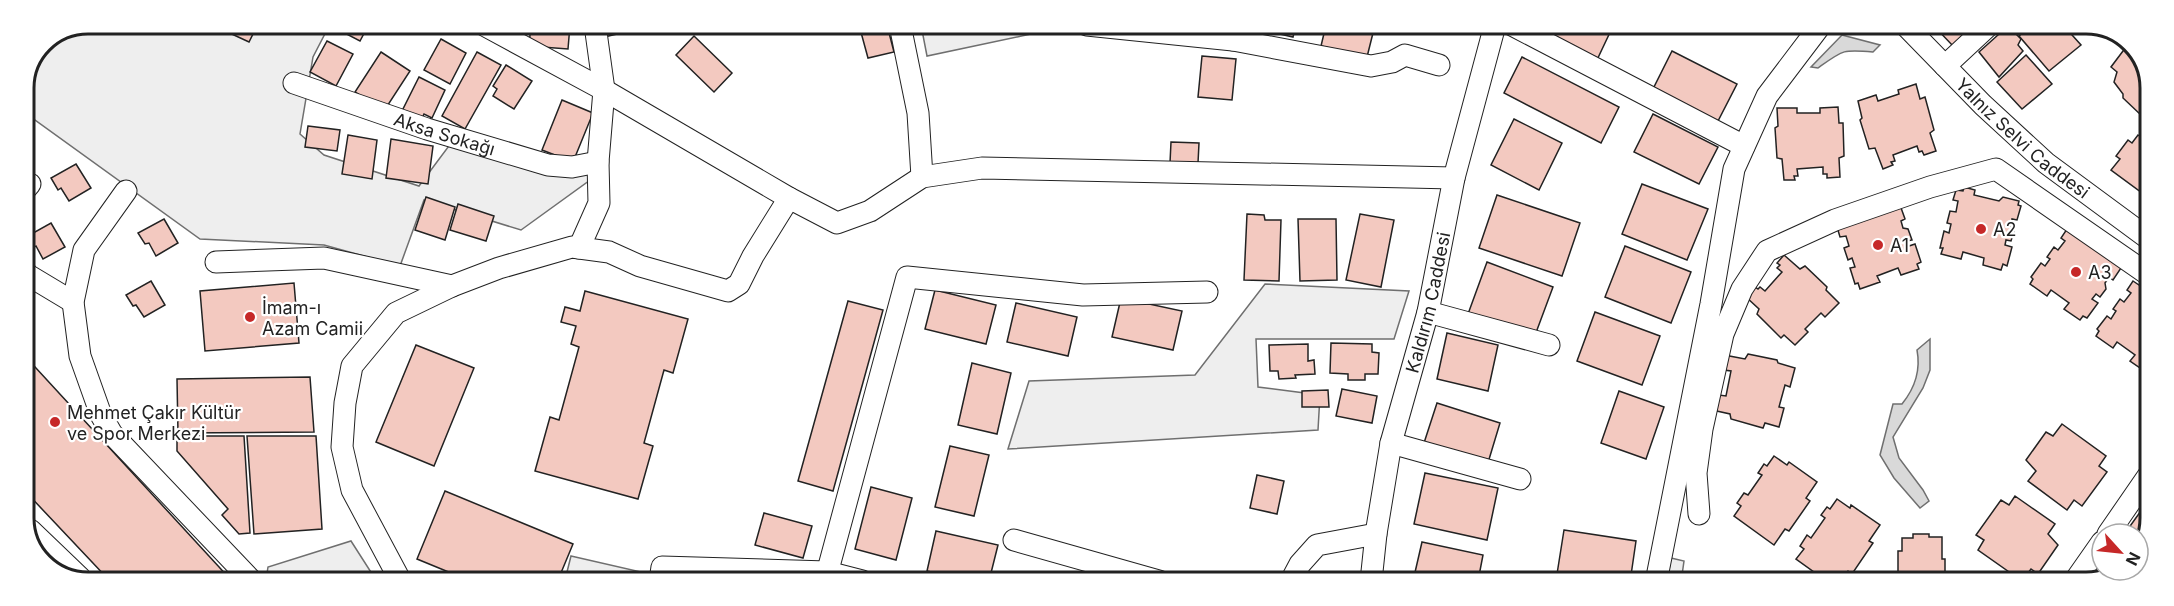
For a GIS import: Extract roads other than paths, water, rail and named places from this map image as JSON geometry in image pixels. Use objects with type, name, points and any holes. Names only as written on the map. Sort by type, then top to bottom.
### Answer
[{"type":"main road","points":[[44,547],[62,565]]},
{"type":"street","points":[[500,34],[604,90],[789,198],[837,223],[870,211],[922,177],[982,168],[1454,178]]},
{"type":"street","points":[[579,248],[598,202],[598,162],[604,90],[597,34]]},
{"type":"street","points":[[902,34],[918,113],[922,177]]},
{"type":"street","points":[[1239,34],[1371,66],[1392,62],[1405,55],[1439,65]]},
{"type":"street","name":"Kaldırım Caddesi","points":[[1372,572],[1391,442],[1428,312],[1454,178],[1493,34]]},
{"type":"street","points":[[1527,34],[1744,146]]},
{"type":"street","points":[[1658,572],[1711,304],[1734,169],[1767,96],[1814,34]]},
{"type":"street","name":"Yalnız Selvi Caddesi","points":[[1914,34],[1983,105],[2046,164],[2139,232]]},
{"type":"street","points":[[1945,66],[1979,34]]},
{"type":"street","name":"Aksa Sokağı","points":[[294,83],[427,129],[548,165],[572,167],[598,162]]},
{"type":"street","points":[[1699,514],[1696,473],[1702,429],[1724,334],[1742,289],[1767,251],[1835,220],[1930,187],[1996,169],[2139,267]]},
{"type":"street","points":[[126,191],[84,250],[73,302],[80,356],[100,415],[112,434],[243,572]]},
{"type":"street","points":[[396,572],[352,490],[342,447],[345,403],[352,366],[396,313],[452,286],[499,268],[572,247],[609,252],[640,266],[728,291],[739,284],[753,256],[789,198]]},
{"type":"street","points":[[216,262],[324,258],[452,286]]},
{"type":"street","points":[[827,572],[907,277],[1083,295],[1207,292]]},
{"type":"street","points":[[34,279],[73,302]]},
{"type":"street","points":[[1428,312],[1550,345]]},
{"type":"street","points":[[1391,442],[1520,479]]},
{"type":"street","points":[[2116,522],[2140,488]]},
{"type":"street","points":[[1296,572],[1317,545],[1376,534]]},
{"type":"street","points":[[1014,540],[1128,572]]},
{"type":"street","points":[[2081,572],[2090,559]]},
{"type":"street","points":[[661,572],[662,567],[753,572]]},
{"type":"place","name":"A2","points":[[1981,229]]},
{"type":"place","name":"A1","points":[[1878,245]]},
{"type":"place","name":"A3","points":[[2076,272]]},
{"type":"place","name":"İmam-ı Azam Camii","points":[[250,317]]},
{"type":"place","name":"Mehmet Çakır Kültür ve Spor Merkezi","points":[[55,422]]}]
